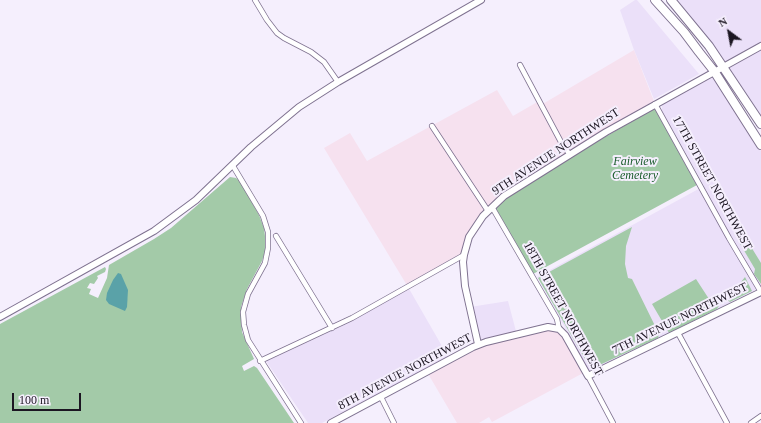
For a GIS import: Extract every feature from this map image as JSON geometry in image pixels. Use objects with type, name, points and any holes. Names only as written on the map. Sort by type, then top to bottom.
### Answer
[{"type":"highway","points":[[655,0],[684,32],[714,72],[761,145]]},
{"type":"highway","points":[[671,0],[694,26],[724,66],[761,124]]},
{"type":"street","points":[[255,0],[277,33],[311,52],[324,62],[338,82]]},
{"type":"street","points":[[0,317],[154,231],[188,207],[286,117],[312,98],[481,0]]},
{"type":"street","name":"9TH AVENUE NORTHWEST","points":[[478,344],[465,286],[463,269],[464,255],[472,231],[490,209],[510,193],[606,132],[761,46]]},
{"type":"street","points":[[520,65],[561,142],[570,155]]},
{"type":"street","name":"17TH STREET NORTHWEST","points":[[656,104],[729,238],[761,292]]},
{"type":"street","name":"18TH STREET NORTHWEST","points":[[432,126],[490,209],[557,319],[559,329],[565,335],[613,423]]},
{"type":"street","points":[[233,166],[263,216],[268,232],[268,248],[265,263],[248,294],[243,312],[244,325],[248,340],[260,361],[301,423]]},
{"type":"street","points":[[276,236],[332,328]]},
{"type":"street","points":[[260,361],[352,318],[464,255]]},
{"type":"street","name":"7TH AVENUE NORTHWEST","points":[[588,376],[761,292]]},
{"type":"street","name":"8TH AVENUE NORTHWEST","points":[[332,423],[478,344],[548,327],[559,329]]},
{"type":"street","points":[[678,333],[728,423]]},
{"type":"street","points":[[381,397],[394,423]]},
{"type":"street","points":[[751,423],[761,416]]},
{"type":"shaded area","points":[[637,0],[699,74],[654,99],[620,10]]},
{"type":"shaded area","points":[[671,0],[761,0],[761,124]]},
{"type":"shaded area","points":[[634,50],[655,104],[504,196],[475,226],[464,255],[408,287],[324,148],[350,133],[367,161],[497,90],[513,116],[539,101],[541,105]]},
{"type":"shaded area","points":[[711,78],[717,80],[761,151],[761,287],[594,370],[590,370],[587,368],[537,277],[704,186],[662,111],[662,105]]},
{"type":"shaded area","points":[[408,287],[450,360],[388,389],[322,423],[308,423],[266,361],[353,321],[352,318]]},
{"type":"shaded area","points":[[508,301],[517,335],[478,344],[470,307]]},
{"type":"shaded area","points":[[548,327],[559,329],[585,372],[492,422],[489,417],[479,423],[457,423],[427,372],[473,347]]},
{"type":"green space","name":"Fairview Cemetery","points":[[655,108],[697,185],[533,274],[495,207],[512,194],[562,162]]},
{"type":"green space","points":[[230,177],[236,178],[240,181],[259,215],[264,228],[265,236],[265,252],[262,261],[247,289],[241,307],[242,332],[254,359],[242,366],[244,371],[254,366],[257,368],[294,423],[0,423],[0,324],[105,267],[105,272],[97,276],[98,278],[94,284],[90,283],[87,288],[91,289],[89,294],[98,298],[107,278],[109,265],[171,228]]},
{"type":"green space","points":[[632,227],[626,246],[625,264],[628,278],[632,279],[659,334],[658,338],[593,368],[589,366],[538,278]]},
{"type":"green space","points":[[740,235],[745,237],[761,263],[761,284],[754,274],[755,269],[739,242],[740,240],[738,236]]},
{"type":"green space","points":[[745,277],[752,291],[730,302],[727,300]]},
{"type":"green space","points":[[696,279],[709,299],[720,304],[717,309],[669,333],[652,304]]},
{"type":"water","points":[[118,273],[121,274],[128,290],[127,307],[125,311],[109,304],[106,300],[107,293]]}]
